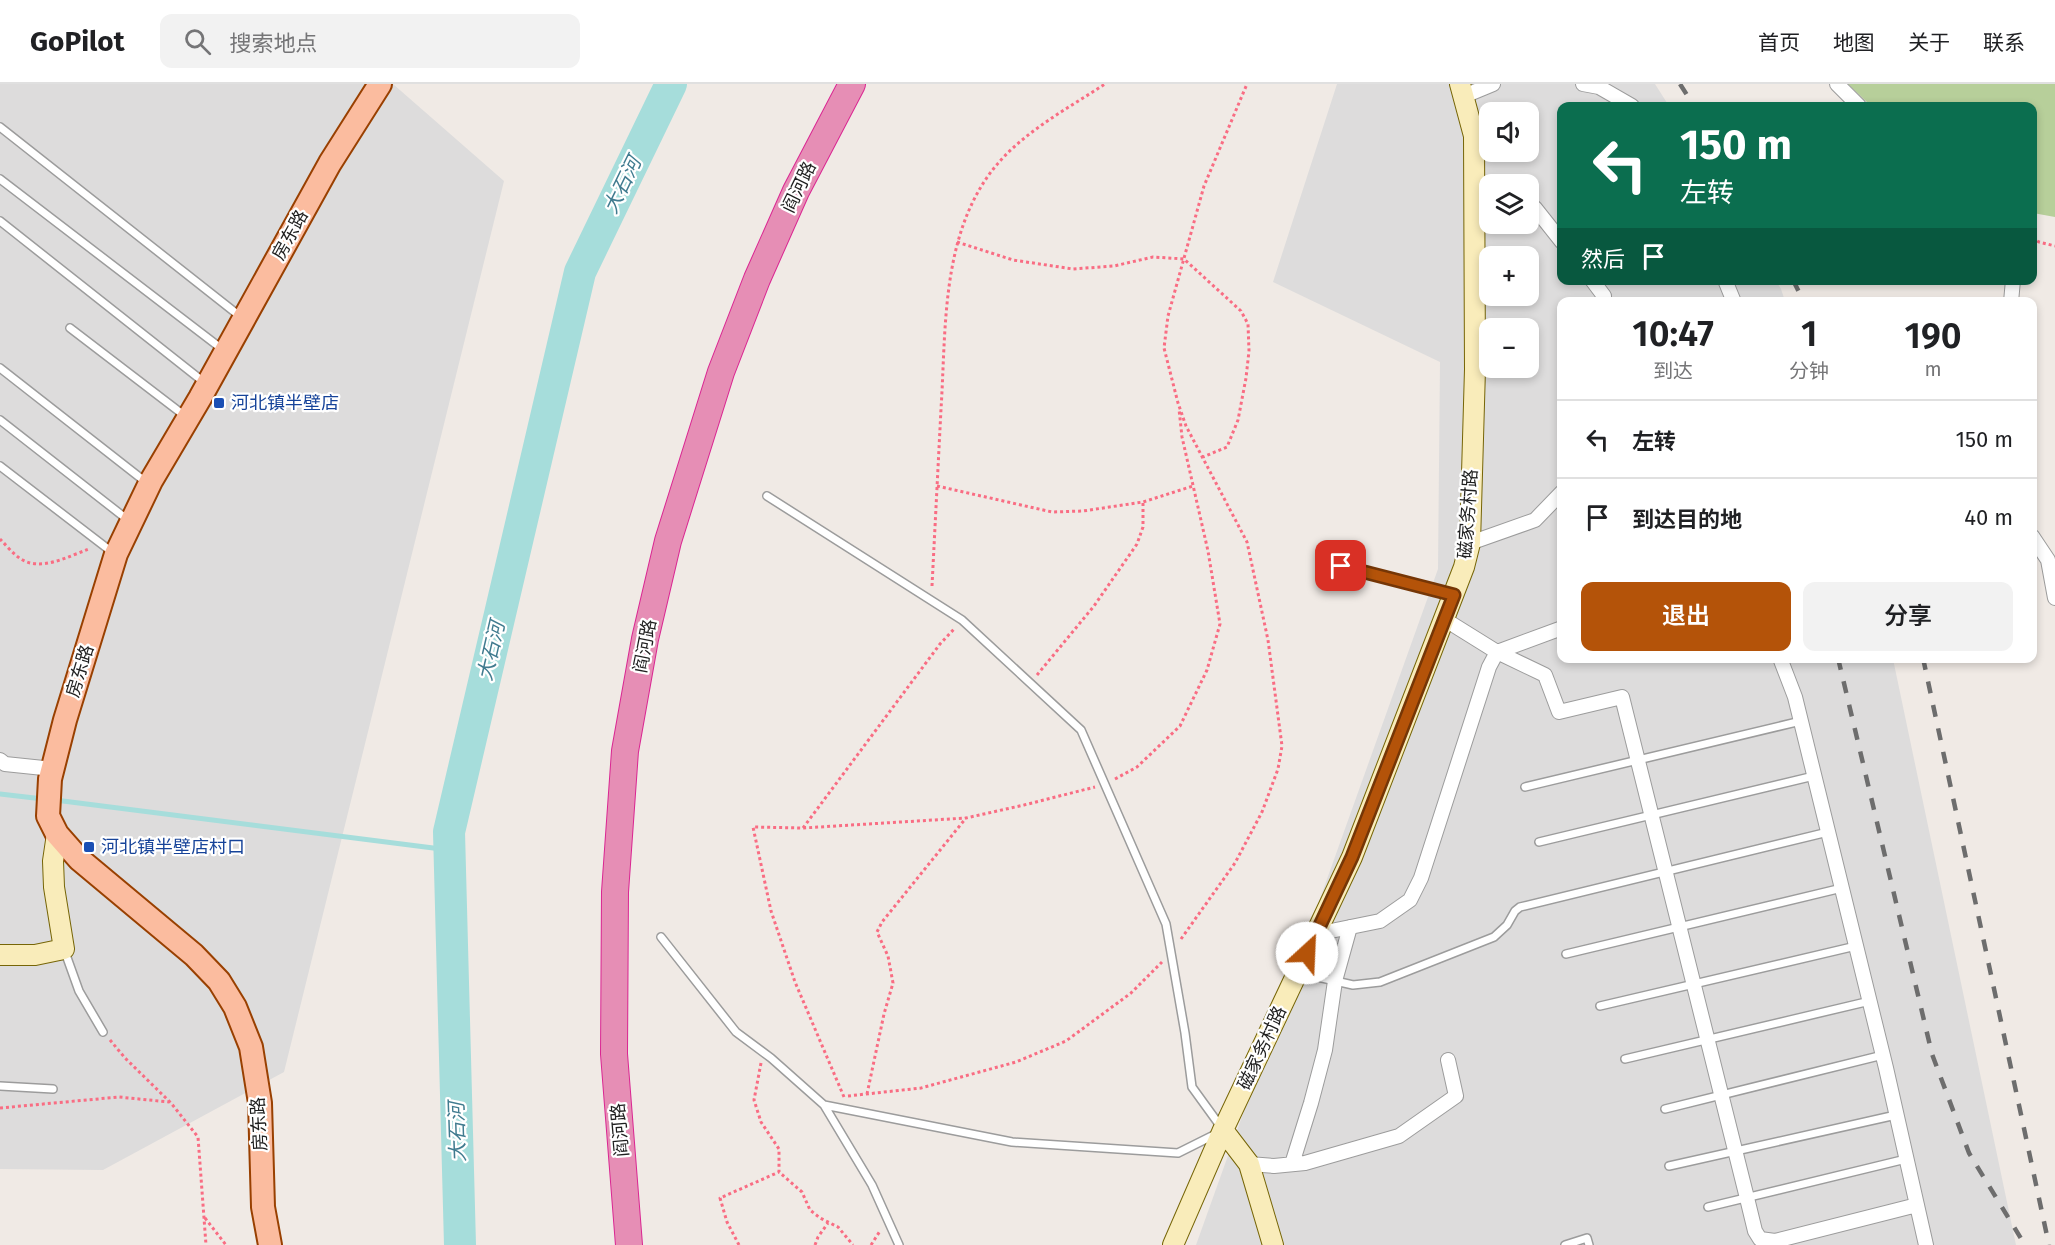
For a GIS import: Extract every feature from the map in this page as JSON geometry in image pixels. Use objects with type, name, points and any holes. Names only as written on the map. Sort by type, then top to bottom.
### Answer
[{"type":"highway","name":"阎河路","points":[[630,1245],[614,1054],[615,892],[625,751],[645,639],[668,541],[721,372],[757,279],[796,191],[852,84]]},
{"type":"main road","name":"房东路","points":[[270,1245],[263,1207],[260,1103],[251,1047],[235,1007],[219,981],[194,956],[79,859],[52,825],[51,774],[109,549],[132,523],[149,485],[330,163],[376,87]]},
{"type":"street","points":[[1462,90],[1493,84]]},
{"type":"street","points":[[1583,84],[1599,87],[1625,102]]},
{"type":"street","points":[[1837,84],[1856,102]]},
{"type":"street","name":"磁家务村路","points":[[1462,90],[1474,136],[1479,174]]},
{"type":"street","points":[[1539,213],[1557,236]]},
{"type":"street","name":"磁家务村路","points":[[1173,1245],[1223,1130],[1352,857],[1464,567],[1470,543],[1480,234]]},
{"type":"street","points":[[1470,543],[1535,520],[1557,497]]},
{"type":"street","points":[[2037,544],[2048,560],[2055,598]]},
{"type":"street","points":[[1444,619],[1497,652],[1545,675],[1559,711],[1622,697],[1755,1231],[1760,1239],[1775,1241],[1917,1205]]},
{"type":"street","points":[[1316,934],[1380,921],[1410,900],[1421,878],[1490,667],[1497,652],[1557,630]]},
{"type":"street","points":[[1782,663],[1801,721],[1883,1055],[1926,1245]]},
{"type":"street","points":[[0,760],[6,764],[51,774]]},
{"type":"street","points":[[0,956],[34,955],[64,949],[54,887],[52,825]]},
{"type":"street","points":[[1292,1164],[1325,1050],[1335,981],[1350,927]]},
{"type":"street","points":[[1249,1164],[1274,1166],[1305,1163],[1399,1136],[1456,1096],[1448,1060]]},
{"type":"street","points":[[1223,1130],[1249,1164],[1273,1245]]},
{"type":"lane","points":[[0,128],[244,319]]},
{"type":"lane","points":[[0,179],[226,351]]},
{"type":"lane","points":[[0,221],[207,385]]},
{"type":"lane","points":[[70,328],[188,418]]},
{"type":"lane","points":[[0,368],[149,485]]},
{"type":"lane","points":[[0,420],[132,523]]},
{"type":"lane","points":[[0,466],[109,549]]},
{"type":"lane","points":[[767,496],[962,620],[1081,730],[1166,924],[1185,1033],[1191,1087],[1223,1130],[1178,1153],[1012,1142],[824,1105]]},
{"type":"lane","points":[[1341,566],[1454,595]]},
{"type":"lane","points":[[1525,787],[1801,721]]},
{"type":"lane","points":[[1539,842],[1814,776]]},
{"type":"lane","points":[[1298,972],[1353,985],[1380,982],[1494,936],[1507,925],[1520,907],[1828,832]]},
{"type":"lane","points":[[1566,954],[1842,888]]},
{"type":"lane","points":[[661,937],[736,1032],[824,1105],[872,1185],[899,1245]]},
{"type":"lane","points":[[1600,1006],[1856,946]]},
{"type":"lane","points":[[64,949],[79,991],[103,1032]]},
{"type":"lane","points":[[1625,1059],[1869,1001]]},
{"type":"lane","points":[[1665,1109],[1883,1055]]},
{"type":"lane","points":[[0,1086],[53,1089]]},
{"type":"lane","points":[[1669,1166],[1896,1115]]},
{"type":"lane","points":[[1708,1207],[1906,1159]]},
{"type":"lane","points":[[1565,1245],[1587,1239],[1589,1245]]},
{"type":"path","points":[[931,600],[947,300],[957,243],[970,208],[988,176],[1009,151],[1038,128],[1105,84]]},
{"type":"path","points":[[1178,403],[1182,437],[1208,551],[1220,624],[1207,670],[1180,726],[1137,767],[1105,784],[1024,805],[966,818],[803,828],[753,827],[771,911],[795,982],[844,1097],[921,1088],[1016,1062],[1066,1041],[1131,993],[1171,953],[1235,863],[1262,812],[1278,769],[1282,746],[1268,640],[1247,542],[1186,426],[1164,348],[1168,316],[1204,186],[1247,84]]},
{"type":"path","points":[[2037,241],[2055,246]]},
{"type":"path","points":[[957,243],[1013,260],[1073,269],[1114,266],[1153,257],[1184,259],[1241,310],[1248,324],[1248,360],[1238,420],[1227,447],[1202,457]]},
{"type":"path","points":[[937,486],[1052,512],[1083,511],[1143,502],[1193,486]]},
{"type":"path","points":[[1030,683],[1094,606],[1137,544],[1143,527],[1143,502]]},
{"type":"path","points":[[0,539],[21,559],[37,565],[109,549]]},
{"type":"path","points":[[803,828],[940,644],[962,620]]},
{"type":"path","points":[[867,1094],[893,983],[888,956],[877,932],[882,922],[966,818]]},
{"type":"path","points":[[103,1032],[125,1058],[171,1103],[198,1137],[206,1245]]},
{"type":"path","points":[[762,1052],[754,1100],[761,1122],[779,1149],[780,1172],[802,1192],[810,1210],[838,1227],[853,1245]]},
{"type":"path","points":[[0,1108],[119,1097],[171,1103]]},
{"type":"path","points":[[739,1245],[727,1222],[720,1198],[780,1172]]},
{"type":"path","points":[[203,1216],[226,1245]]},
{"type":"path","points":[[815,1245],[828,1223]]},
{"type":"shaded area","points":[[0,84],[393,84],[504,181],[284,1072],[103,1170],[0,1169]]},
{"type":"shaded area","points":[[1337,84],[1655,84],[1666,102],[1557,102],[1557,285],[1778,285],[1784,297],[1557,297],[1557,663],[1894,663],[2016,1245],[1196,1245],[1438,569],[1440,362],[1273,282]]},
{"type":"green space","points":[[1848,84],[2055,84],[2055,217],[2037,214],[2037,102],[1867,102]]},
{"type":"waterway","name":"大石河","points":[[460,1245],[449,832],[580,272],[671,84]]},
{"type":"waterway","points":[[0,794],[43,799]]},
{"type":"waterway","points":[[55,800],[449,850]]},
{"type":"railway","points":[[1680,84],[1691,102]]},
{"type":"railway","points":[[1796,285],[1802,297]]},
{"type":"railway","points":[[1839,663],[1932,1054],[1969,1153],[2025,1245]]},
{"type":"railway","points":[[1924,663],[2049,1245]]},
{"type":"place","name":"河北镇半壁店","points":[[219,403]]},
{"type":"place","name":"河北镇半壁店村口","points":[[89,847]]},
{"type":"route","points":[[1307,953],[1352,857],[1454,595],[1341,566]]}]
